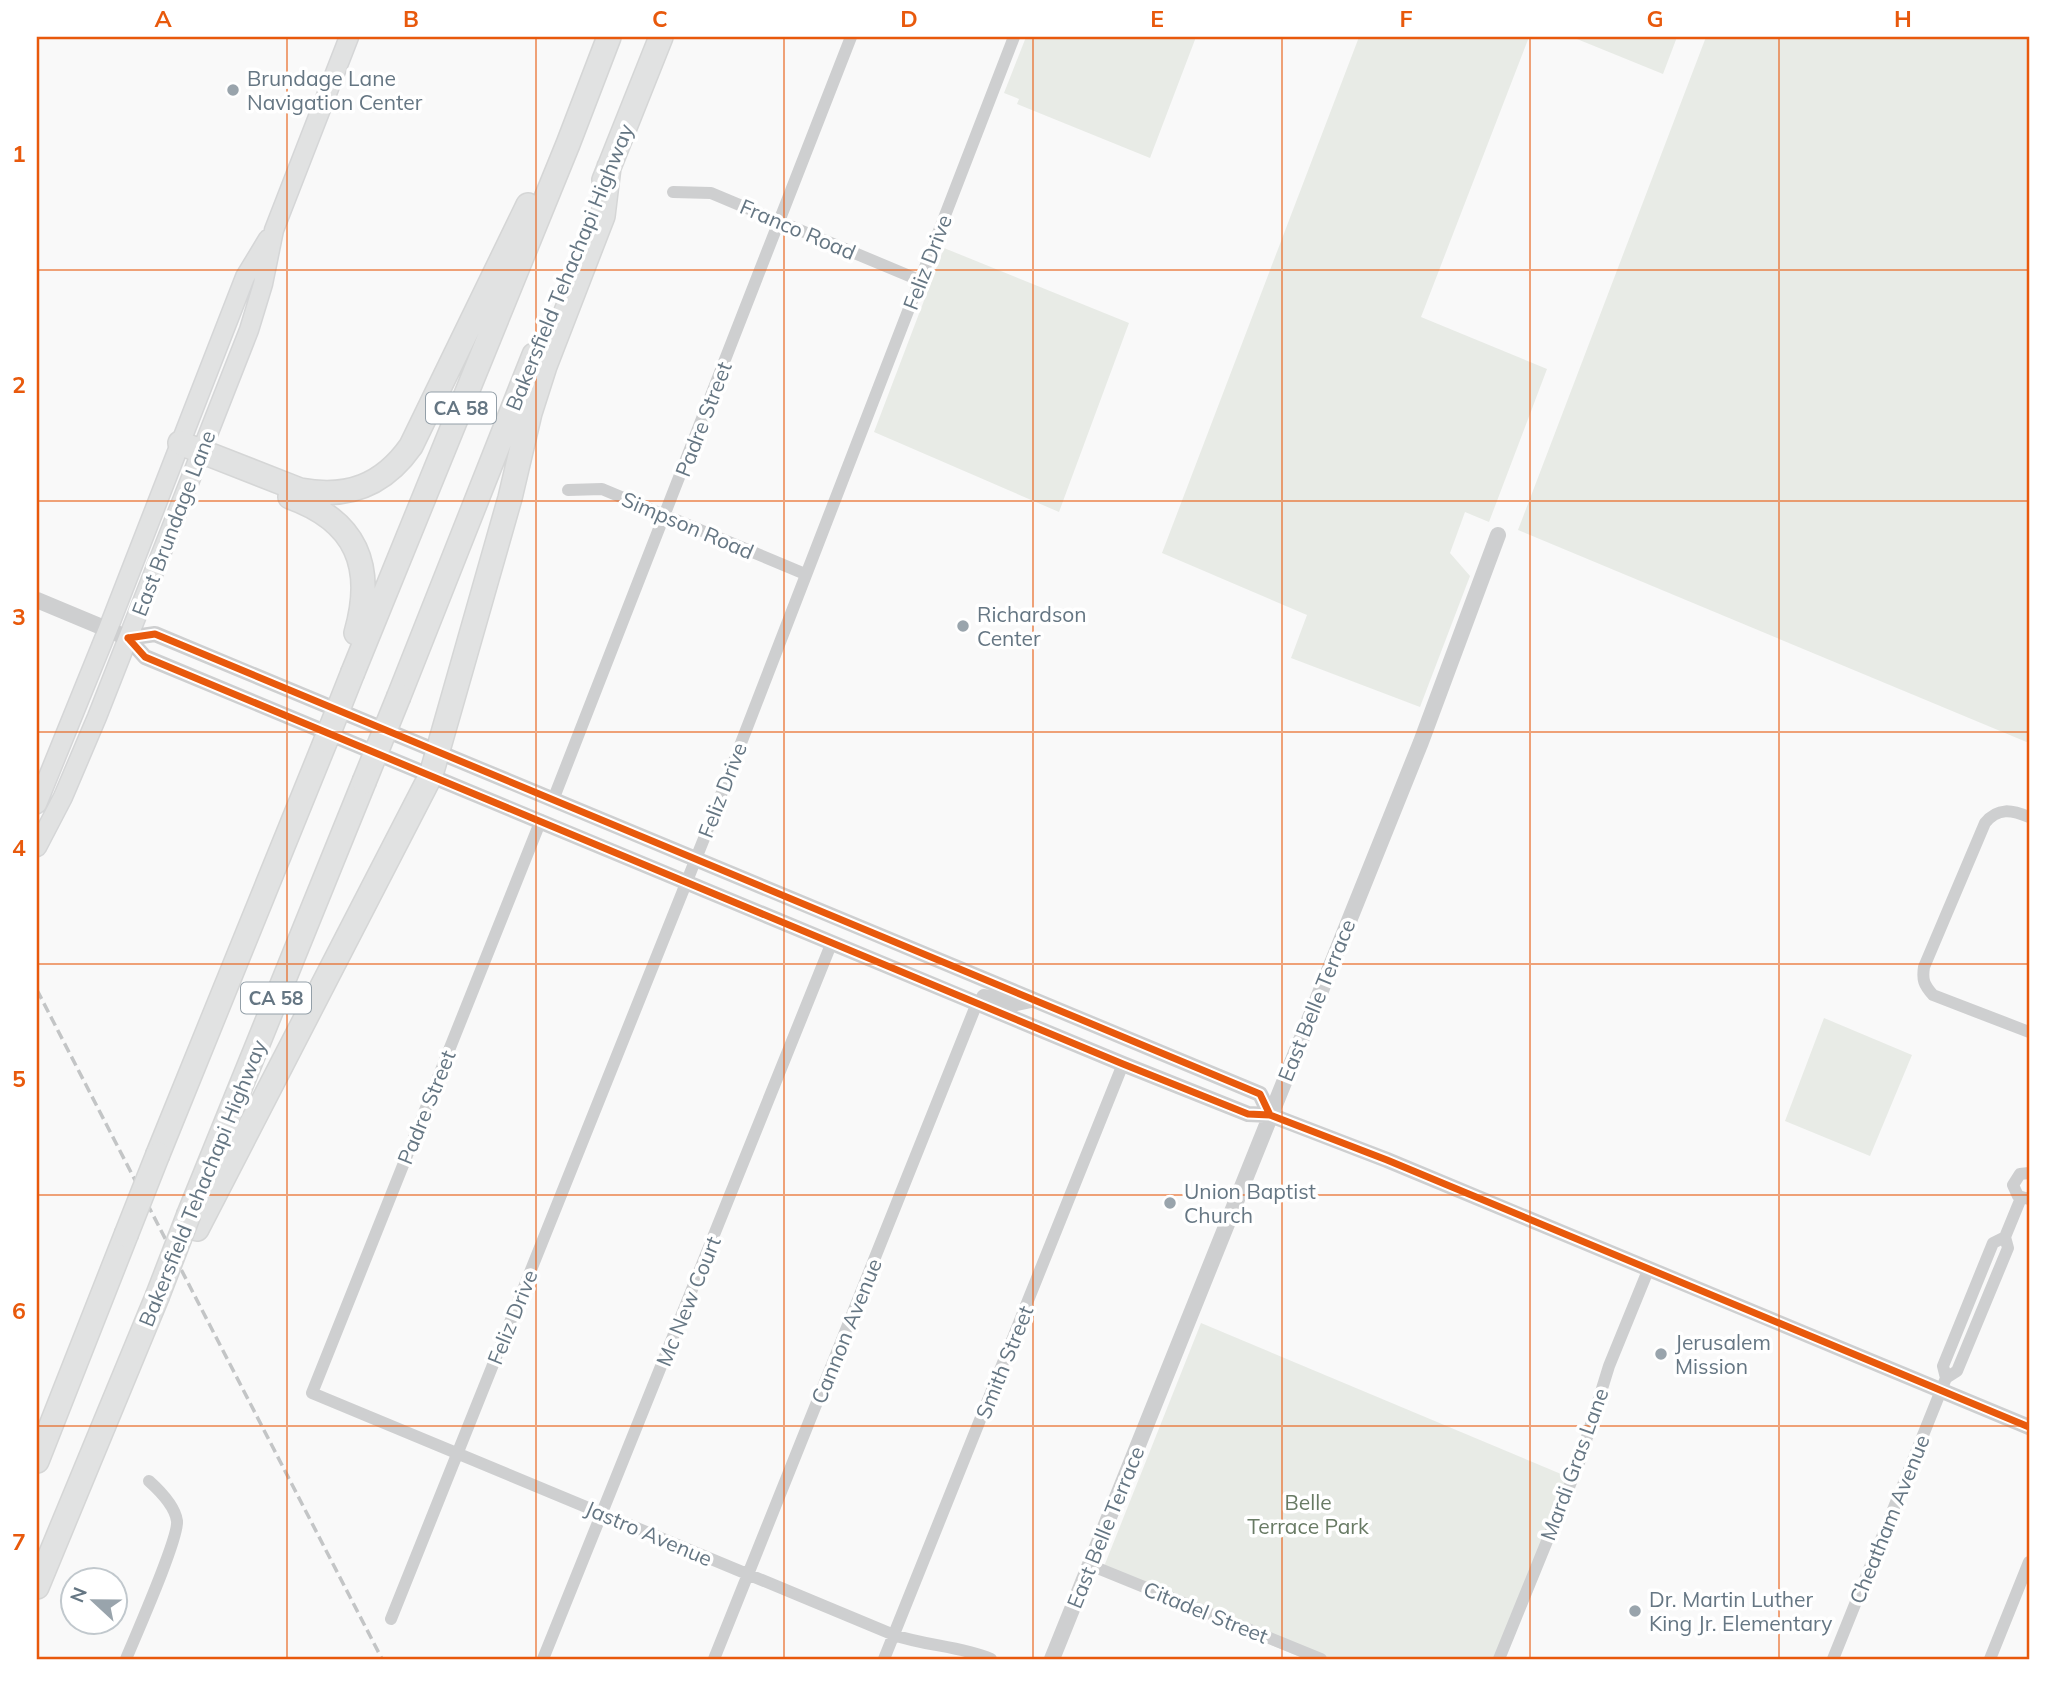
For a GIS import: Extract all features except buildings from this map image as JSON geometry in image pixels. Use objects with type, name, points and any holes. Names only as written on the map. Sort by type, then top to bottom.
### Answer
[{"type":"highway","name":"CA 58","points":[[37,1461],[316,766],[350,671],[568,144],[609,37]]},
{"type":"highway","name":"Bakersfield Tehachapi Highway","points":[[37,1587],[157,1297],[193,1222],[364,782],[661,37]]},
{"type":"highway","points":[[188,453],[316,493],[340,493],[364,487],[392,469],[411,446],[539,182],[568,144]]},
{"type":"highway","points":[[193,1222],[434,764],[510,498],[530,414],[545,366],[603,216],[609,167]]},
{"type":"highway","points":[[188,453],[304,502],[333,519],[344,532],[360,561],[365,594],[350,671]]},
{"type":"main road","name":"East Brundage Lane","points":[[37,804],[108,629],[188,453],[249,330],[263,284],[274,230],[349,37]]},
{"type":"main road","name":"East Brundage Lane","points":[[37,847],[63,797],[128,638],[188,453]]},
{"type":"street","name":"Padre Street","points":[[553,800],[852,37]]},
{"type":"street","name":"Feliz Drive","points":[[391,1619],[695,860],[1014,37]]},
{"type":"street","name":"Franco Road","points":[[673,192],[710,193],[919,280]]},
{"type":"street","name":"Simpson Road","points":[[568,490],[602,489],[805,574]]},
{"type":"street","name":"East Belle Terrace","points":[[1052,1659],[1421,742],[1498,534]]},
{"type":"street","points":[[37,600],[128,638],[145,657],[434,764],[553,800],[1260,1094],[1270,1115]]},
{"type":"street","points":[[128,638],[155,634],[434,764],[541,820],[1123,1064],[1248,1114],[1270,1115],[1387,1160],[1649,1268],[1944,1384],[2029,1427]]},
{"type":"street","points":[[2029,817],[2009,810],[1998,812],[1985,823],[1929,955],[1922,978],[1933,995],[2029,1032]]},
{"type":"street","name":"Padre Street","points":[[312,1393],[541,820]]},
{"type":"street","name":"Mc New Court","points":[[543,1659],[832,942]]},
{"type":"street","points":[[924,981],[1012,1004],[1031,1000]]},
{"type":"street","name":"Cannon Avenue","points":[[714,1659],[977,1003]]},
{"type":"street","name":"Smith Street","points":[[884,1659],[1123,1064]]},
{"type":"street","name":"Cheatham Avenue","points":[[1833,1659],[1944,1384],[1957,1371],[2008,1248],[2005,1237],[2025,1199],[2015,1193],[2014,1180],[2020,1174],[2029,1173]]},
{"type":"street","name":"Mardi Gras Lane","points":[[1499,1659],[1580,1460],[1609,1366],[1649,1268]]},
{"type":"street","name":"Jastro Avenue","points":[[312,1393],[894,1634],[991,1659]]},
{"type":"street","points":[[126,1659],[172,1545],[177,1521],[165,1495],[149,1481]]},
{"type":"street","points":[[1990,1659],[2029,1562]]},
{"type":"street","name":"Citadel Street","points":[[1090,1565],[1321,1659]]},
{"type":"green space","points":[[1026,37],[1196,37],[1150,158],[1017,104],[1019,99],[1004,93]]},
{"type":"green space","points":[[1359,37],[1529,37],[1421,317],[1547,369],[1489,522],[1465,512],[1450,553],[1470,576],[1420,707],[1291,658],[1307,615],[1162,553]]},
{"type":"green space","points":[[1572,37],[1677,37],[1663,74]]},
{"type":"green space","points":[[1706,37],[2029,37],[2029,743],[1518,530]]},
{"type":"green space","points":[[944,248],[1129,323],[1059,512],[874,432]]},
{"type":"green space","points":[[1824,1018],[1912,1055],[1870,1156],[1785,1121]]},
{"type":"green space","name":"Belle Terrace Park","points":[[1201,1323],[1573,1479],[1501,1659],[1305,1659],[1101,1574]]},
{"type":"railway","points":[[37,990],[382,1659]]},
{"type":"cycle path","points":[[128,638],[155,634],[1260,1094],[1270,1115]]},
{"type":"cycle path","points":[[128,638],[145,657],[1123,1064],[1248,1114],[1270,1115],[1387,1160],[2029,1427]]},
{"type":"place","name":"Brundage Lane Navigation Center","points":[[233,90]]},
{"type":"place","name":"Richardson Center","points":[[963,626]]},
{"type":"place","name":"Union Baptist Church","points":[[1170,1203]]},
{"type":"place","name":"Jerusalem Mission","points":[[1661,1354]]},
{"type":"place","name":"Dr. Martin Luther King Jr. Elementary","points":[[1635,1611]]}]
